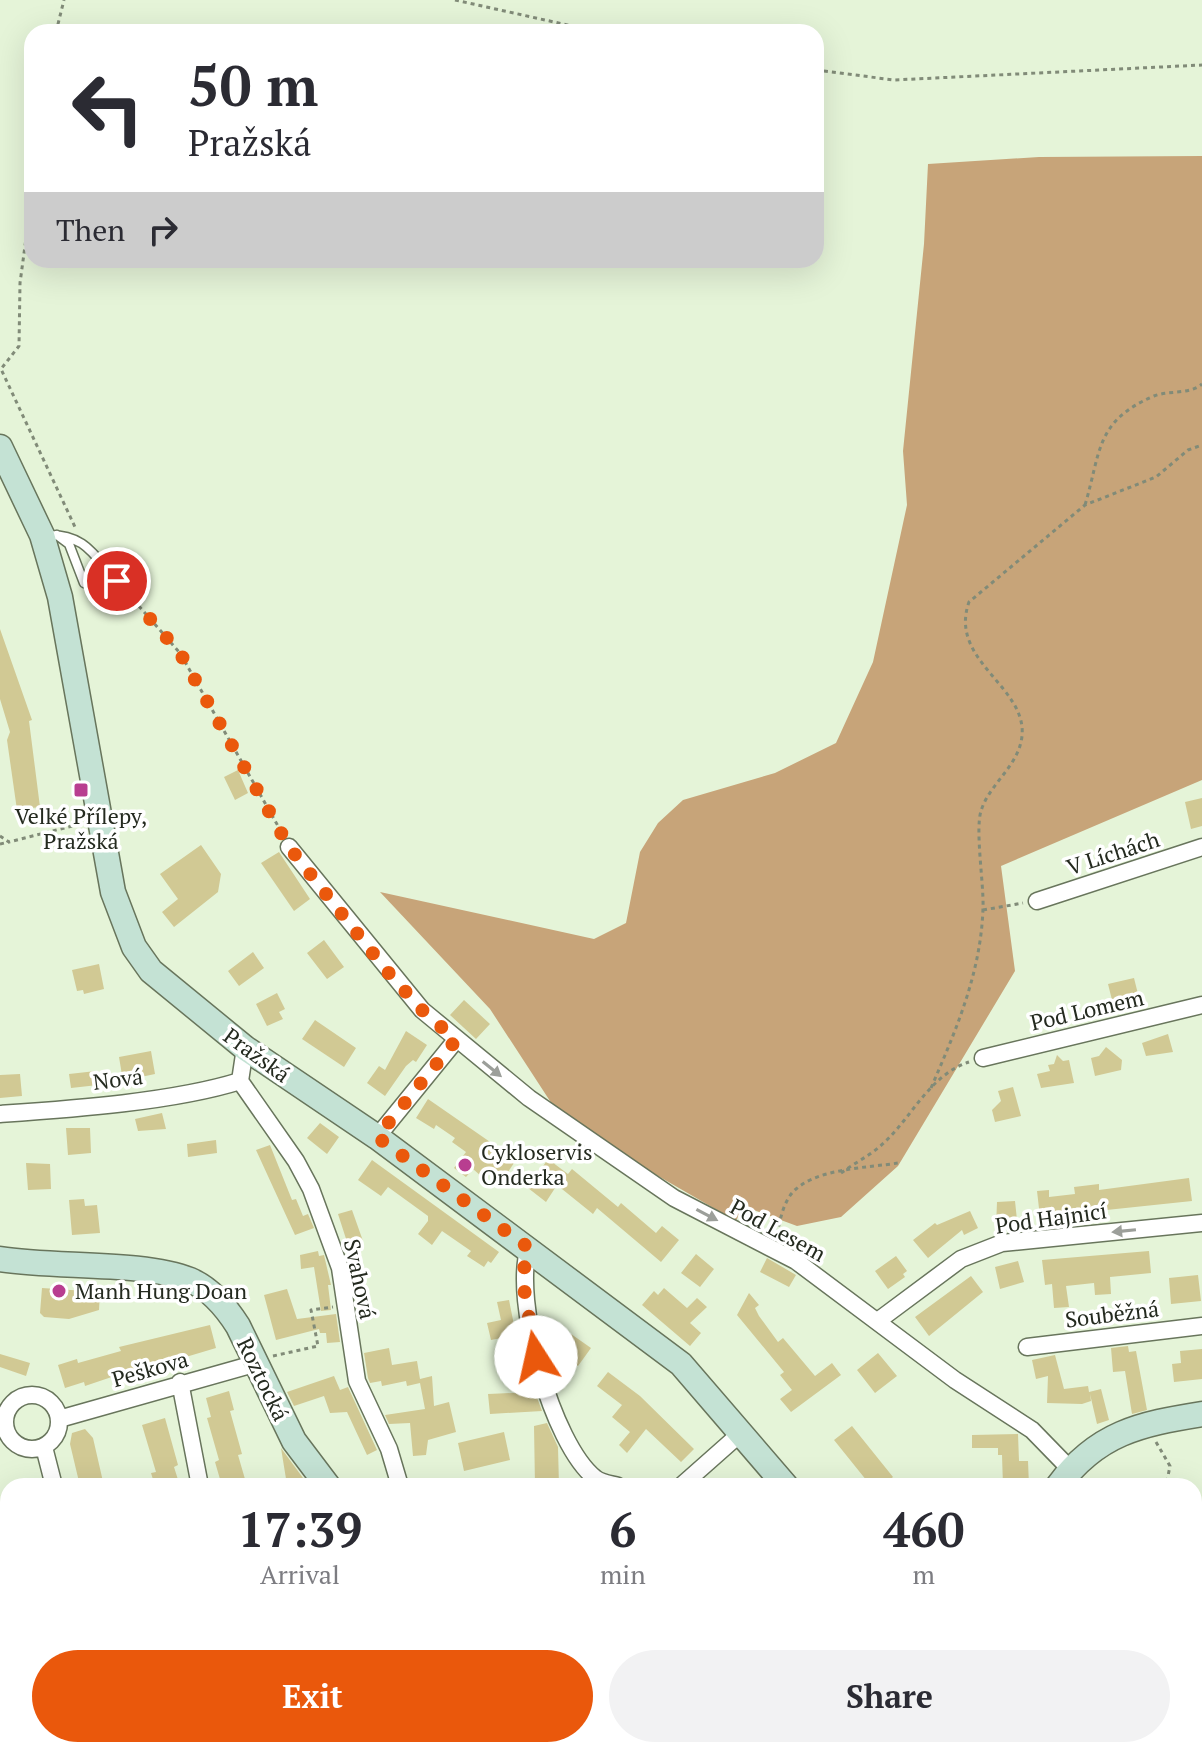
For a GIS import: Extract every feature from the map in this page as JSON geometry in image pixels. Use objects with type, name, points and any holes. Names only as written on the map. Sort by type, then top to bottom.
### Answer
[{"type":"main road","name":"Pražská","points":[[0,447],[49,535],[104,849],[122,921],[151,971],[245,1048],[377,1137],[681,1364],[779,1478]]},
{"type":"main road","name":"Roztocká","points":[[0,1259],[169,1274],[192,1281],[227,1310],[265,1359],[294,1441],[322,1478]]},
{"type":"main road","points":[[1064,1478],[1091,1451],[1126,1430],[1202,1414]]},
{"type":"street","name":"Pod Lesem","points":[[289,847],[386,970],[422,1010],[456,1040],[529,1098],[674,1198],[796,1261],[879,1320],[955,1380],[1032,1430],[1064,1478]]},
{"type":"street","name":"V Líchách","points":[[1037,901],[1202,847]]},
{"type":"street","name":"Pod Lomem","points":[[983,1058],[1202,1005]]},
{"type":"street","points":[[377,1137],[456,1040]]},
{"type":"street","points":[[240,1081],[245,1048]]},
{"type":"street","name":"Nová","points":[[0,1114],[109,1103],[220,1087],[240,1081]]},
{"type":"street","name":"Svahová","points":[[240,1081],[268,1125],[283,1141],[311,1189],[337,1256],[357,1381],[389,1449],[398,1478]]},
{"type":"street","name":"Pod Hajnicí","points":[[879,1320],[961,1259],[1002,1243],[1202,1223]]},
{"type":"street","points":[[529,1248],[522,1277],[536,1357],[552,1405],[584,1466],[596,1478]]},
{"type":"street","name":"Souběžná","points":[[1027,1347],[1202,1326]]},
{"type":"street","name":"Peškova","points":[[59,1419],[265,1359]]},
{"type":"street","points":[[180,1382],[198,1478]]},
{"type":"street","points":[[37,1395],[54,1406],[59,1419],[57,1434],[44,1447],[25,1449],[3,1433],[6,1398],[37,1395]]},
{"type":"street","points":[[690,1478],[742,1432]]},
{"type":"street","points":[[44,1447],[52,1478]]},
{"type":"lane","points":[[49,535],[80,540],[117,581],[104,587],[84,583],[69,544],[49,535]]},
{"type":"path","points":[[58,24],[64,0]]},
{"type":"path","points":[[455,0],[563,24]]},
{"type":"path","points":[[824,71],[894,80],[1202,65]]},
{"type":"path","points":[[24,253],[19,346],[1,369],[61,491],[80,540]]},
{"type":"path","points":[[1085,505],[1097,448],[1120,414],[1157,395],[1196,389],[1202,384]]},
{"type":"path","points":[[931,1088],[958,1024],[978,963],[983,910],[981,811],[1012,762],[1022,736],[1017,711],[973,652],[962,621],[969,602],[1085,505],[1156,477],[1188,450],[1202,445]]},
{"type":"path","points":[[117,581],[180,653],[289,847]]},
{"type":"path","points":[[0,844],[81,824]]},
{"type":"path","points":[[0,836],[9,842]]},
{"type":"path","points":[[983,910],[1037,901]]},
{"type":"path","points":[[841,1173],[879,1147],[952,1068],[983,1058]]},
{"type":"path","points":[[770,1248],[786,1202],[803,1184],[841,1173],[898,1163]]},
{"type":"path","points":[[265,1359],[318,1346],[311,1310],[345,1305]]},
{"type":"path","points":[[1154,1438],[1170,1466],[1168,1478]]},
{"type":"shaded area","points":[[1202,156],[1202,780],[1001,866],[1015,971],[898,1166],[841,1217],[797,1226],[743,1206],[736,1221],[563,1121],[490,1009],[380,892],[594,939],[626,923],[640,852],[658,823],[683,800],[775,773],[836,743],[873,662],[907,505],[903,451],[924,244],[928,164],[1039,157]]},
{"type":"building","points":[[0,629],[32,720],[29,721],[40,807],[17,810],[7,740],[10,732],[0,699]]},
{"type":"building","points":[[238,770],[248,793],[235,800],[224,777]]},
{"type":"building","points":[[1202,798],[1202,826],[1191,829],[1185,802]]},
{"type":"building","points":[[201,845],[221,874],[218,892],[174,927],[162,912],[178,899],[160,874]]},
{"type":"building","points":[[279,852],[310,899],[294,911],[261,863]]},
{"type":"building","points":[[324,940],[344,967],[327,979],[307,953]]},
{"type":"building","points":[[253,952],[264,968],[239,986],[228,971]]},
{"type":"building","points":[[99,964],[104,989],[84,994],[83,990],[77,991],[72,970]]},
{"type":"building","points":[[1134,978],[1139,998],[1113,1004],[1108,984]]},
{"type":"building","points":[[277,993],[285,1009],[279,1012],[283,1019],[267,1026],[256,1004]]},
{"type":"building","points":[[464,1000],[490,1024],[476,1039],[450,1015]]},
{"type":"building","points":[[315,1020],[356,1048],[344,1067],[302,1039]]},
{"type":"building","points":[[406,1031],[427,1045],[416,1062],[413,1060],[406,1066],[385,1096],[367,1083],[379,1066],[385,1070]]},
{"type":"building","points":[[1168,1034],[1173,1052],[1146,1056],[1142,1043]]},
{"type":"building","points":[[1106,1047],[1122,1060],[1121,1070],[1095,1076],[1091,1058],[1099,1056]]},
{"type":"building","points":[[151,1051],[155,1074],[136,1078],[135,1073],[122,1075],[119,1057]]},
{"type":"building","points":[[1057,1055],[1063,1061],[1069,1060],[1074,1083],[1041,1088],[1037,1074],[1050,1071],[1048,1065],[1054,1064]]},
{"type":"building","points":[[96,1071],[98,1085],[71,1088],[69,1074]]},
{"type":"building","points":[[20,1074],[22,1096],[0,1098],[0,1075]]},
{"type":"building","points":[[1013,1087],[1021,1116],[995,1122],[992,1110],[1001,1101],[998,1091]]},
{"type":"building","points":[[428,1099],[516,1160],[504,1178],[488,1168],[481,1176],[473,1169],[466,1177],[454,1168],[466,1152],[452,1142],[455,1138],[436,1125],[434,1129],[416,1118]]},
{"type":"building","points":[[162,1113],[166,1129],[138,1131],[135,1119]]},
{"type":"building","points":[[320,1123],[339,1137],[327,1154],[307,1138]]},
{"type":"building","points":[[66,1128],[90,1128],[91,1153],[68,1155]]},
{"type":"building","points":[[216,1140],[217,1153],[188,1157],[187,1144]]},
{"type":"building","points":[[270,1145],[292,1200],[296,1199],[303,1216],[308,1214],[314,1228],[295,1235],[256,1150]]},
{"type":"building","points":[[548,1159],[568,1174],[572,1169],[618,1207],[621,1203],[656,1233],[662,1226],[679,1240],[661,1262],[597,1208],[593,1214],[557,1185],[546,1202],[528,1188]]},
{"type":"building","points":[[372,1160],[499,1252],[491,1263],[488,1261],[484,1267],[467,1256],[471,1251],[442,1231],[432,1245],[418,1234],[428,1221],[428,1216],[388,1187],[381,1196],[358,1180]]},
{"type":"building","points":[[26,1163],[50,1164],[51,1189],[28,1190]]},
{"type":"building","points":[[1189,1178],[1192,1201],[1040,1217],[1037,1191],[1049,1190],[1049,1197],[1075,1194],[1074,1187],[1099,1184],[1099,1190]]},
{"type":"building","points":[[84,1199],[85,1206],[97,1205],[100,1233],[72,1235],[69,1200]]},
{"type":"building","points":[[1015,1201],[1017,1220],[1007,1221],[1007,1226],[996,1227],[997,1202]]},
{"type":"building","points":[[352,1210],[363,1241],[348,1245],[338,1214]]},
{"type":"building","points":[[970,1211],[978,1228],[964,1235],[962,1230],[928,1258],[913,1240],[935,1223],[937,1225]]},
{"type":"building","points":[[318,1251],[319,1256],[324,1255],[331,1285],[328,1285],[331,1310],[321,1311],[314,1267],[301,1269],[300,1255]]},
{"type":"building","points":[[1149,1251],[1151,1273],[1110,1277],[1111,1294],[1095,1295],[1094,1283],[1066,1286],[1069,1307],[1054,1308],[1052,1284],[1045,1285],[1042,1260]]},
{"type":"building","points":[[696,1254],[714,1269],[700,1287],[681,1273]]},
{"type":"building","points":[[896,1256],[907,1271],[903,1274],[905,1277],[888,1289],[875,1271]]},
{"type":"building","points":[[767,1258],[796,1275],[789,1287],[760,1272]]},
{"type":"building","points":[[1018,1261],[1024,1282],[1000,1289],[995,1267]]},
{"type":"building","points":[[1198,1275],[1201,1301],[1171,1304],[1169,1278]]},
{"type":"building","points":[[971,1276],[983,1292],[929,1336],[915,1317]]},
{"type":"building","points":[[364,1279],[371,1311],[360,1314],[353,1281]]},
{"type":"building","points":[[42,1288],[100,1292],[99,1310],[69,1319],[44,1317],[40,1313]]},
{"type":"building","points":[[664,1288],[687,1308],[697,1298],[707,1307],[690,1323],[701,1333],[690,1346],[642,1305],[654,1291],[658,1295]]},
{"type":"building","points":[[287,1289],[297,1319],[336,1314],[340,1342],[327,1343],[326,1333],[320,1333],[319,1329],[276,1340],[264,1295]]},
{"type":"building","points":[[749,1293],[759,1305],[755,1308],[759,1316],[778,1342],[783,1338],[815,1376],[832,1363],[841,1375],[791,1412],[780,1399],[792,1390],[780,1375],[784,1372],[737,1315]]},
{"type":"building","points":[[509,1300],[516,1335],[491,1340],[487,1323],[501,1320],[497,1302]]},
{"type":"building","points":[[210,1325],[216,1348],[169,1362],[168,1358],[85,1386],[84,1382],[65,1388],[58,1365],[77,1359],[78,1363],[121,1351],[119,1347]]},
{"type":"building","points":[[571,1334],[591,1348],[578,1366],[557,1353]]},
{"type":"building","points":[[1128,1346],[1129,1352],[1136,1351],[1147,1410],[1132,1414],[1125,1371],[1113,1372],[1111,1348]]},
{"type":"building","points":[[389,1348],[392,1365],[417,1361],[420,1379],[432,1376],[434,1406],[449,1402],[456,1432],[428,1440],[426,1455],[413,1456],[410,1423],[389,1424],[385,1415],[425,1409],[420,1383],[407,1386],[406,1381],[382,1386],[381,1381],[370,1383],[368,1378],[364,1353]]},
{"type":"building","points":[[1202,1349],[1202,1379],[1174,1382],[1172,1364],[1181,1363],[1180,1351]]},
{"type":"building","points":[[878,1353],[897,1376],[875,1393],[857,1370]]},
{"type":"building","points":[[0,1354],[30,1363],[26,1376],[0,1367]]},
{"type":"building","points":[[1055,1355],[1064,1389],[1088,1386],[1089,1392],[1101,1389],[1109,1420],[1097,1424],[1090,1394],[1091,1401],[1082,1404],[1047,1403],[1048,1376],[1036,1379],[1032,1360]]},
{"type":"building","points":[[608,1372],[640,1396],[694,1449],[681,1462],[646,1429],[627,1453],[619,1445],[630,1432],[612,1417],[622,1405],[597,1386]]},
{"type":"building","points":[[334,1376],[340,1390],[348,1387],[377,1450],[367,1455],[347,1412],[330,1413],[324,1396],[294,1406],[287,1392]]},
{"type":"building","points":[[229,1391],[234,1410],[230,1411],[242,1454],[238,1455],[245,1478],[220,1478],[206,1398]]},
{"type":"building","points":[[535,1392],[542,1411],[490,1414],[488,1394]]},
{"type":"building","points":[[165,1418],[178,1465],[174,1467],[177,1478],[153,1478],[151,1473],[156,1472],[142,1425]]},
{"type":"building","points":[[547,1423],[558,1447],[559,1478],[535,1478],[534,1426]]},
{"type":"building","points":[[852,1426],[893,1477],[865,1478],[834,1440]]},
{"type":"building","points":[[85,1429],[93,1438],[102,1478],[78,1478],[70,1444],[72,1433]]},
{"type":"building","points":[[504,1432],[510,1460],[464,1471],[458,1443]]},
{"type":"building","points":[[1018,1434],[1019,1461],[1028,1461],[1029,1478],[1003,1478],[1002,1455],[998,1455],[998,1448],[972,1448],[972,1435]]},
{"type":"building","points":[[281,1448],[303,1478],[286,1478]]},
{"type":"place","name":"Velké Přílepy, Pražská","points":[[81,790]]},
{"type":"place","name":"Cykloservis Onderka","points":[[465,1165]]},
{"type":"place","name":"Manh Hung Doan","points":[[59,1291]]},
{"type":"route","points":[[117,581],[180,653],[289,847],[386,970],[422,1010],[456,1040],[377,1137],[529,1248],[522,1277],[536,1357]]}]
